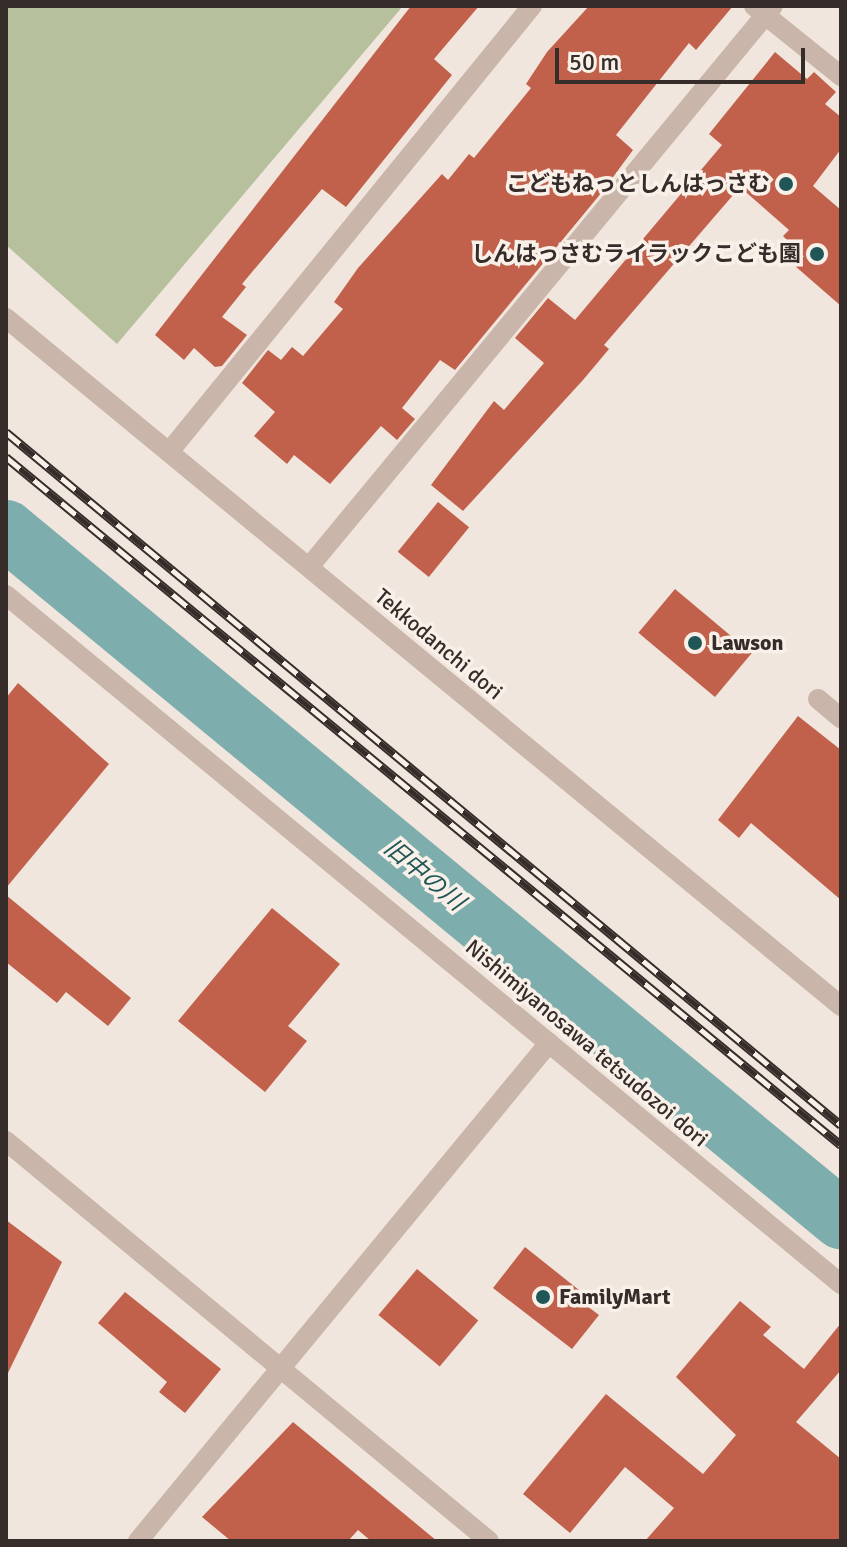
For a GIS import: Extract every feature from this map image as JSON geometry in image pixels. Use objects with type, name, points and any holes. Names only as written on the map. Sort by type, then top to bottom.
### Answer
[{"type":"street","points":[[169,452],[532,6]]},
{"type":"street","points":[[309,567],[764,9],[841,76]]},
{"type":"street","name":"Tekkodanchi dori","points":[[6,318],[841,1006]]},
{"type":"street","name":"Nishimiyanosawa tetsudozoi dori","points":[[6,595],[841,1284]]},
{"type":"street","points":[[818,699],[841,718]]},
{"type":"street","points":[[138,1541],[549,1043]]},
{"type":"street","points":[[6,1141],[489,1541]]},
{"type":"green space","points":[[6,6],[403,6],[117,344],[6,245]]},
{"type":"building","points":[[411,6],[479,6],[434,59],[452,75],[346,207],[322,189],[242,284],[246,287],[222,317],[247,335],[222,366],[215,367],[194,348],[184,360],[155,335]]},
{"type":"building","points":[[589,6],[733,6],[696,50],[689,43],[616,135],[633,150],[602,192],[455,370],[440,360],[402,408],[415,419],[397,440],[381,426],[330,484],[294,455],[287,464],[254,436],[275,412],[242,383],[268,350],[281,360],[292,347],[303,356],[343,309],[334,302],[358,268],[442,174],[448,180],[469,154],[474,158],[531,88],[526,84],[547,52]]},
{"type":"building","points":[[775,52],[807,79],[814,72],[836,92],[825,104],[841,117],[841,149],[813,186],[841,210],[841,306],[787,259],[797,250],[783,236],[789,230],[740,187],[604,345],[609,349],[583,380],[463,511],[431,485],[494,401],[504,410],[544,363],[515,338],[548,298],[575,320],[722,145],[709,134]]},
{"type":"building","points":[[438,502],[469,527],[429,577],[398,552]]},
{"type":"building","name":"Lawson","points":[[675,589],[752,653],[715,697],[638,633]]},
{"type":"building","points":[[18,683],[109,764],[6,888],[6,698]]},
{"type":"building","points":[[798,716],[841,750],[841,900],[751,823],[739,838],[718,820]]},
{"type":"building","points":[[6,895],[131,998],[108,1026],[66,992],[57,1003],[6,962]]},
{"type":"building","points":[[272,908],[340,964],[288,1026],[307,1041],[265,1092],[178,1021]]},
{"type":"building","points":[[6,1220],[62,1262],[6,1377]]},
{"type":"building","name":"FamilyMart","points":[[525,1247],[584,1294],[579,1300],[599,1315],[572,1349],[493,1288]]},
{"type":"building","points":[[417,1269],[478,1320],[440,1366],[378,1315]]},
{"type":"building","points":[[125,1292],[221,1369],[185,1413],[159,1392],[167,1382],[98,1323]]},
{"type":"building","points":[[740,1301],[771,1327],[763,1335],[804,1369],[841,1323],[841,1370],[796,1422],[841,1459],[841,1541],[645,1541],[674,1508],[625,1467],[570,1533],[523,1494],[606,1394],[703,1474],[736,1435],[676,1377]]},
{"type":"building","points":[[293,1422],[437,1541],[371,1541],[358,1530],[348,1541],[231,1541],[202,1517]]},
{"type":"waterway","name":"旧中の川","points":[[6,530],[841,1219]]},
{"type":"railway","points":[[6,432],[841,1125]]},
{"type":"railway","points":[[6,457],[841,1145]]},
{"type":"place","name":"こどもねっとしんはっさむ","points":[[786,184]]},
{"type":"place","name":"しんはっさむライラックこども園","points":[[817,254]]},
{"type":"place","name":"Lawson","points":[[695,643]]},
{"type":"place","name":"FamilyMart","points":[[543,1297]]}]
